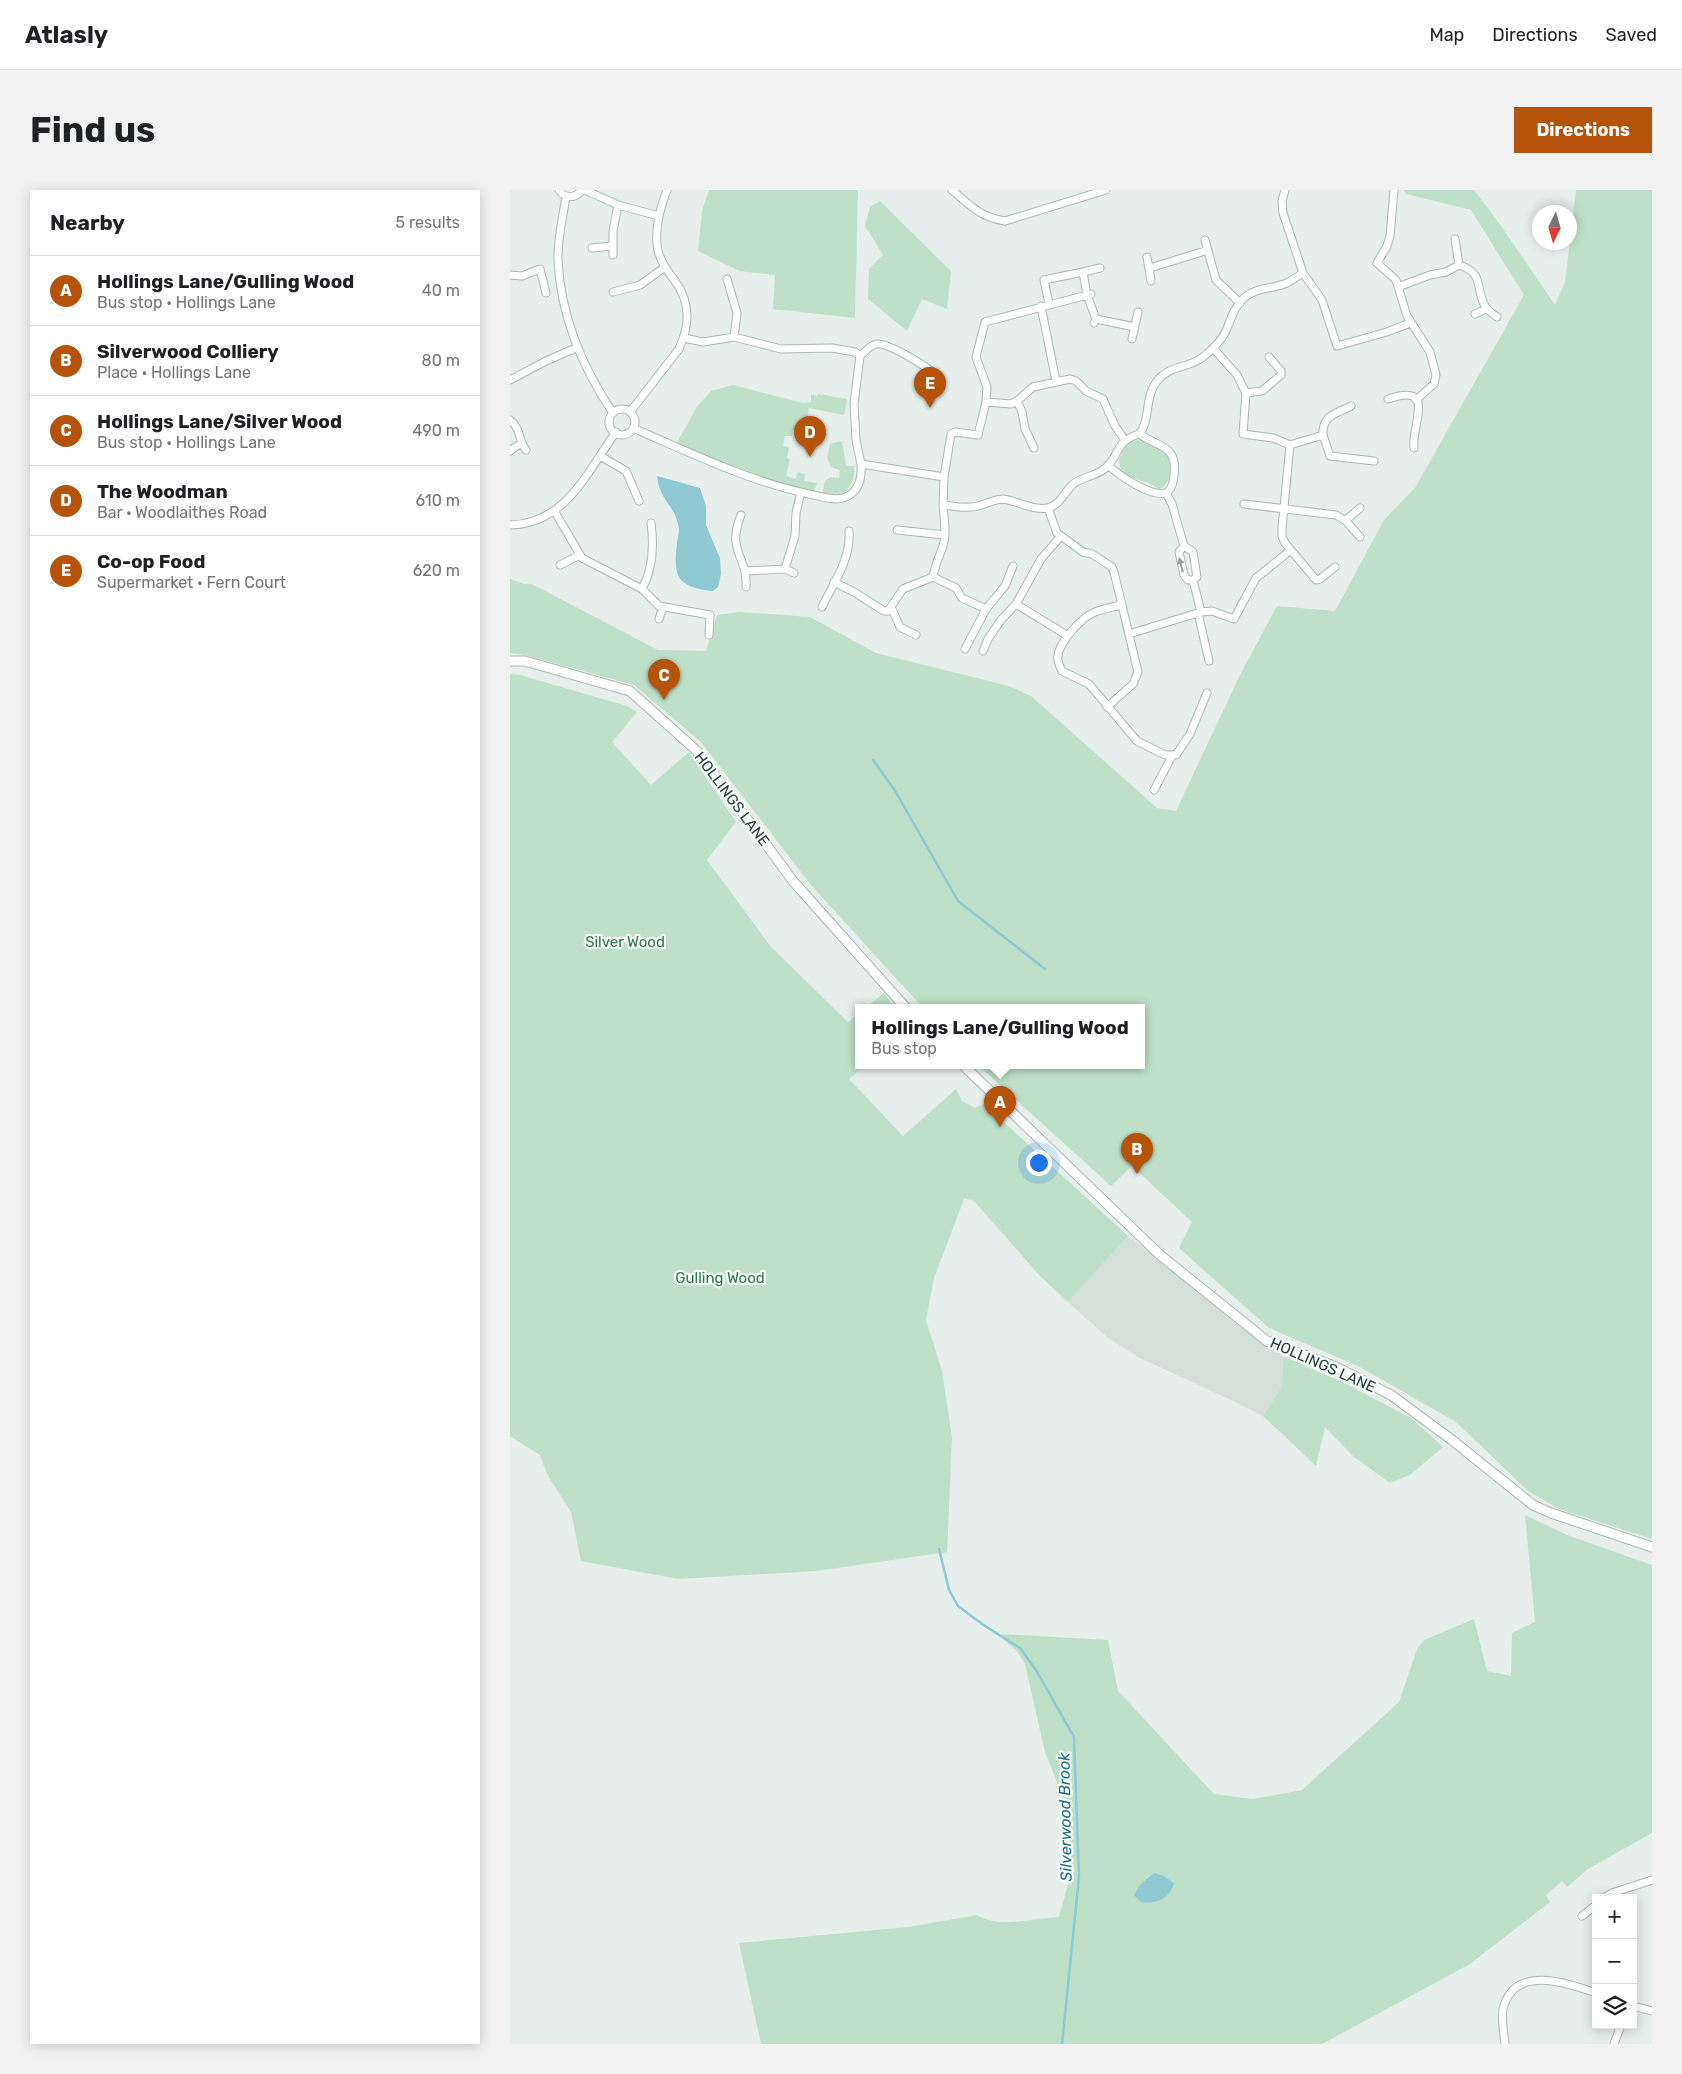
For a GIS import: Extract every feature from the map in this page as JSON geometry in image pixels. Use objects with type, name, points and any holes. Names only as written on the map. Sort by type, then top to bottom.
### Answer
[{"type":"street","points":[[558,190],[566,196],[574,196],[584,190],[618,205],[659,216]]},
{"type":"street","points":[[630,412],[673,358],[684,338],[688,318],[686,298],[665,267],[658,250],[659,216],[667,190]]},
{"type":"street","points":[[952,190],[978,213],[1005,221],[1106,190]]},
{"type":"street","points":[[1285,190],[1282,201],[1283,213],[1303,273],[1322,300],[1337,346],[1387,332],[1410,323]]},
{"type":"street","points":[[1394,190],[1390,236],[1387,246],[1377,263],[1391,274],[1398,287],[1410,323],[1430,352],[1436,379],[1431,387],[1416,400]]},
{"type":"street","points":[[566,196],[558,260],[564,302],[576,348],[593,382],[613,413],[610,424],[616,432],[625,434],[633,428],[635,419],[630,412],[621,409],[613,413]]},
{"type":"street","points":[[613,255],[614,219],[618,205]]},
{"type":"street","points":[[1455,239],[1459,264]]},
{"type":"street","points":[[1205,240],[1216,280],[1240,303]]},
{"type":"street","points":[[592,248],[612,246]]},
{"type":"street","points":[[1150,268],[1208,250]]},
{"type":"street","points":[[1146,257],[1150,268],[1151,281]]},
{"type":"street","points":[[1398,287],[1430,274],[1446,272],[1459,264]]},
{"type":"street","points":[[1459,264],[1467,267],[1477,278],[1486,309],[1497,317]]},
{"type":"street","points":[[613,292],[640,285],[665,267]]},
{"type":"street","points":[[1049,304],[1044,280],[1100,268]]},
{"type":"street","points":[[510,275],[522,276],[540,269],[546,293]]},
{"type":"street","points":[[1083,272],[1095,321],[1135,327]]},
{"type":"street","points":[[943,506],[976,507],[1004,499],[1039,509],[1048,508],[1061,500],[1065,492],[1074,483],[1095,475],[1108,466],[1125,440],[1139,434],[1145,424],[1147,403],[1156,382],[1172,369],[1196,362],[1213,348],[1221,339],[1229,320],[1240,303],[1255,291],[1286,283],[1303,273]]},
{"type":"street","points":[[727,279],[737,313],[734,337]]},
{"type":"street","points":[[933,577],[936,559],[942,546],[944,535],[944,478],[951,434],[955,432],[978,435],[986,402],[987,387],[976,357],[985,322],[1089,294]]},
{"type":"street","points":[[1041,306],[1056,381]]},
{"type":"street","points":[[1475,314],[1486,309]]},
{"type":"street","points":[[1132,339],[1138,312]]},
{"type":"street","points":[[684,338],[703,342],[734,337],[781,349],[832,348],[855,352],[860,356]]},
{"type":"street","points":[[633,428],[739,473],[800,492],[836,499],[852,493],[862,476],[856,440],[854,404],[860,356],[871,346],[883,344],[931,370],[938,376]]},
{"type":"street","points":[[510,380],[576,348]]},
{"type":"street","points":[[1213,348],[1238,375],[1246,393],[1243,434],[1273,438],[1290,445],[1323,435]]},
{"type":"street","points":[[1246,393],[1262,391],[1281,375],[1281,371],[1269,357]]},
{"type":"street","points":[[986,402],[1004,404],[1017,401],[1033,387],[1070,379],[1104,399],[1115,426],[1125,440]]},
{"type":"street","points":[[1388,399],[1405,395],[1416,400],[1420,406],[1413,438],[1414,448]]},
{"type":"street","points":[[1017,401],[1022,412],[1025,429],[1034,448]]},
{"type":"street","points":[[1351,406],[1328,418],[1322,426],[1329,455],[1374,461]]},
{"type":"street","points":[[510,420],[518,428],[521,444],[526,450]]},
{"type":"street","points":[[510,525],[532,523],[556,512],[573,493],[616,432]]},
{"type":"street","points":[[1108,466],[1131,483],[1155,493],[1166,493],[1171,488],[1174,458],[1170,451],[1139,434]]},
{"type":"street","points":[[510,451],[521,444]]},
{"type":"street","points":[[1290,445],[1282,536],[1316,580],[1320,580],[1335,567]]},
{"type":"street","points":[[600,456],[626,471],[639,501]]},
{"type":"street","points":[[861,464],[944,478]]},
{"type":"street","points":[[785,569],[796,536],[796,513],[800,492]]},
{"type":"street","points":[[1166,493],[1172,504],[1184,546],[1192,552],[1197,573],[1197,577],[1193,580]]},
{"type":"street","points":[[1244,504],[1336,515],[1346,520],[1360,537]]},
{"type":"street","points":[[1048,508],[1055,531],[1077,548],[1112,567],[1138,672],[1134,684],[1107,707]]},
{"type":"street","points":[[1346,520],[1360,508]]},
{"type":"street","points":[[556,512],[580,555],[614,576],[642,589],[656,604],[663,607],[710,615],[709,635]]},
{"type":"street","points":[[741,515],[734,540],[746,571],[746,587]]},
{"type":"street","points":[[642,589],[648,578],[652,551],[651,522]]},
{"type":"street","points":[[897,530],[944,535]]},
{"type":"street","points":[[822,607],[845,562],[850,541],[849,531]]},
{"type":"street","points":[[984,651],[988,640],[1001,620],[1016,604],[1041,559],[1061,536]]},
{"type":"street","points":[[1184,546],[1179,552],[1184,578],[1193,580]]},
{"type":"street","points":[[1129,634],[1199,613],[1212,611],[1231,619],[1236,617],[1256,578],[1291,550]]},
{"type":"street","points":[[560,565],[580,555]]},
{"type":"street","points":[[965,650],[986,609],[1005,586],[1013,566]]},
{"type":"street","points":[[746,571],[785,569],[794,573]]},
{"type":"street","points":[[834,582],[884,611],[892,609],[903,589],[933,577],[956,588],[962,598],[986,609]]},
{"type":"street","points":[[1193,580],[1209,661]]},
{"type":"street","points":[[1016,604],[1068,636]]},
{"type":"street","points":[[1121,605],[1094,612],[1068,636],[1058,657],[1062,672],[1089,684],[1137,741],[1165,755],[1176,755],[1184,745],[1207,694]]},
{"type":"street","points":[[659,619],[663,607]]},
{"type":"street","points":[[892,609],[900,627],[916,635]]},
{"type":"street","name":"HOLLINGS LANE","points":[[510,661],[525,661],[630,691],[697,751],[793,881],[902,1004]]},
{"type":"street","points":[[1154,790],[1172,756]]},
{"type":"street","name":"HOLLINGS LANE","points":[[967,1069],[1160,1255],[1267,1341],[1336,1367],[1391,1394],[1533,1505],[1652,1547]]},
{"type":"street","points":[[1609,1894],[1652,1880]]},
{"type":"street","points":[[1582,1916],[1592,1908]]},
{"type":"street","points":[[1505,2044],[1503,2010],[1508,1998],[1521,1986],[1541,1980],[1553,1980],[1592,1992]]},
{"type":"street","points":[[1637,2007],[1652,2011]]},
{"type":"street","points":[[1614,2044],[1620,2029]]},
{"type":"shaded area","points":[[1128,1236],[1283,1356],[1282,1386],[1263,1416],[1138,1357],[1108,1338],[1068,1302]]},
{"type":"green space","points":[[709,190],[858,190],[855,318],[773,309],[775,275],[739,271],[698,251],[702,211]]},
{"type":"green space","points":[[1404,190],[1474,190],[1555,305],[1565,282],[1569,250],[1577,250],[1577,205],[1574,205],[1576,190],[1652,190],[1652,1539],[1559,1509],[1528,1491],[1456,1422],[1358,1366],[1269,1328],[1179,1248],[1192,1222],[1132,1166],[1111,1186],[982,1069],[1145,1069],[1145,1004],[919,1004],[811,885],[701,742],[634,685],[525,655],[510,653],[510,579],[524,584],[532,584],[658,650],[706,651],[717,615],[740,612],[810,617],[876,653],[1009,686],[1031,696],[1157,808],[1176,811],[1239,677],[1277,606],[1335,611],[1384,520],[1415,488],[1524,295],[1471,210],[1406,194]]},
{"type":"green space","points":[[880,201],[951,271],[947,309],[922,299],[907,331],[868,299],[869,269],[883,255],[865,226],[870,207]]},
{"type":"green space","points":[[733,385],[803,403],[811,402],[811,394],[847,399],[844,415],[809,408],[804,432],[793,430],[792,436],[785,436],[783,446],[789,447],[787,458],[790,459],[786,476],[796,479],[798,472],[805,474],[804,481],[817,483],[813,495],[780,487],[675,446],[697,407],[711,391]]},
{"type":"green space","points":[[1134,440],[1153,444],[1162,449],[1170,459],[1170,475],[1163,488],[1159,489],[1133,478],[1122,470],[1119,459],[1127,444]]},
{"type":"green space","points":[[842,441],[846,466],[854,466],[854,477],[850,486],[836,499],[822,495],[825,481],[830,477],[839,478],[840,470],[831,467],[827,458],[830,444]]},
{"type":"green space","name":"Gulling Wood","points":[[510,674],[520,675],[627,706],[637,712],[612,742],[651,785],[689,752],[736,822],[707,860],[771,947],[848,1022],[855,1016],[855,1069],[861,1069],[849,1079],[903,1136],[956,1089],[962,1101],[975,1108],[984,1104],[1128,1236],[1068,1302],[1040,1276],[973,1200],[964,1199],[934,1278],[926,1320],[942,1371],[952,1438],[947,1552],[817,1571],[678,1579],[581,1561],[571,1512],[547,1474],[540,1455],[510,1436]]},
{"type":"green space","points":[[884,993],[892,1004],[870,1004]]},
{"type":"green space","points":[[1283,1356],[1344,1383],[1411,1418],[1443,1447],[1410,1475],[1390,1483],[1354,1457],[1325,1427],[1316,1466],[1263,1416],[1282,1386]]},
{"type":"green space","points":[[1525,1515],[1567,1535],[1652,1565],[1652,1833],[1588,1869],[1567,1887],[1562,1881],[1546,1895],[1550,1902],[1470,1964],[1322,2044],[761,2044],[739,1943],[908,1927],[977,1915],[986,1919],[1006,1922],[1059,1917],[1068,1884],[1061,1827],[1064,1811],[1061,1792],[1045,1752],[1025,1664],[1017,1651],[1004,1640],[1002,1634],[1108,1640],[1118,1691],[1214,1794],[1253,1799],[1302,1790],[1399,1702],[1417,1649],[1424,1640],[1474,1619],[1487,1671],[1511,1676],[1512,1633],[1535,1622]]},
{"type":"water","points":[[657,476],[700,488],[706,506],[706,525],[720,558],[721,574],[718,587],[713,591],[692,587],[680,578],[677,572],[676,555],[679,526],[676,517],[663,496]]},
{"type":"water","points":[[1154,1873],[1162,1875],[1174,1883],[1172,1888],[1166,1897],[1162,1899],[1152,1902],[1141,1902],[1134,1895],[1140,1885]]},
{"type":"waterway","points":[[873,760],[894,789],[958,901],[1045,969]]},
{"type":"waterway","name":"Silverwood Brook","points":[[939,1549],[949,1590],[958,1606],[1020,1648],[1036,1670],[1074,1737],[1079,1877],[1062,2044]]},
{"type":"place","name":"Co-op Food","points":[[930,408]]},
{"type":"place","name":"The Woodman","points":[[810,457]]},
{"type":"place","name":"Hollings Lane/Silver Wood","points":[[664,700]]},
{"type":"place","name":"Hollings Lane/Gulling Wood","points":[[1000,1127]]},
{"type":"place","name":"Silverwood Colliery","points":[[1137,1174]]},
{"type":"park label","name":"Silver Wood","points":[[625,942]]}]
